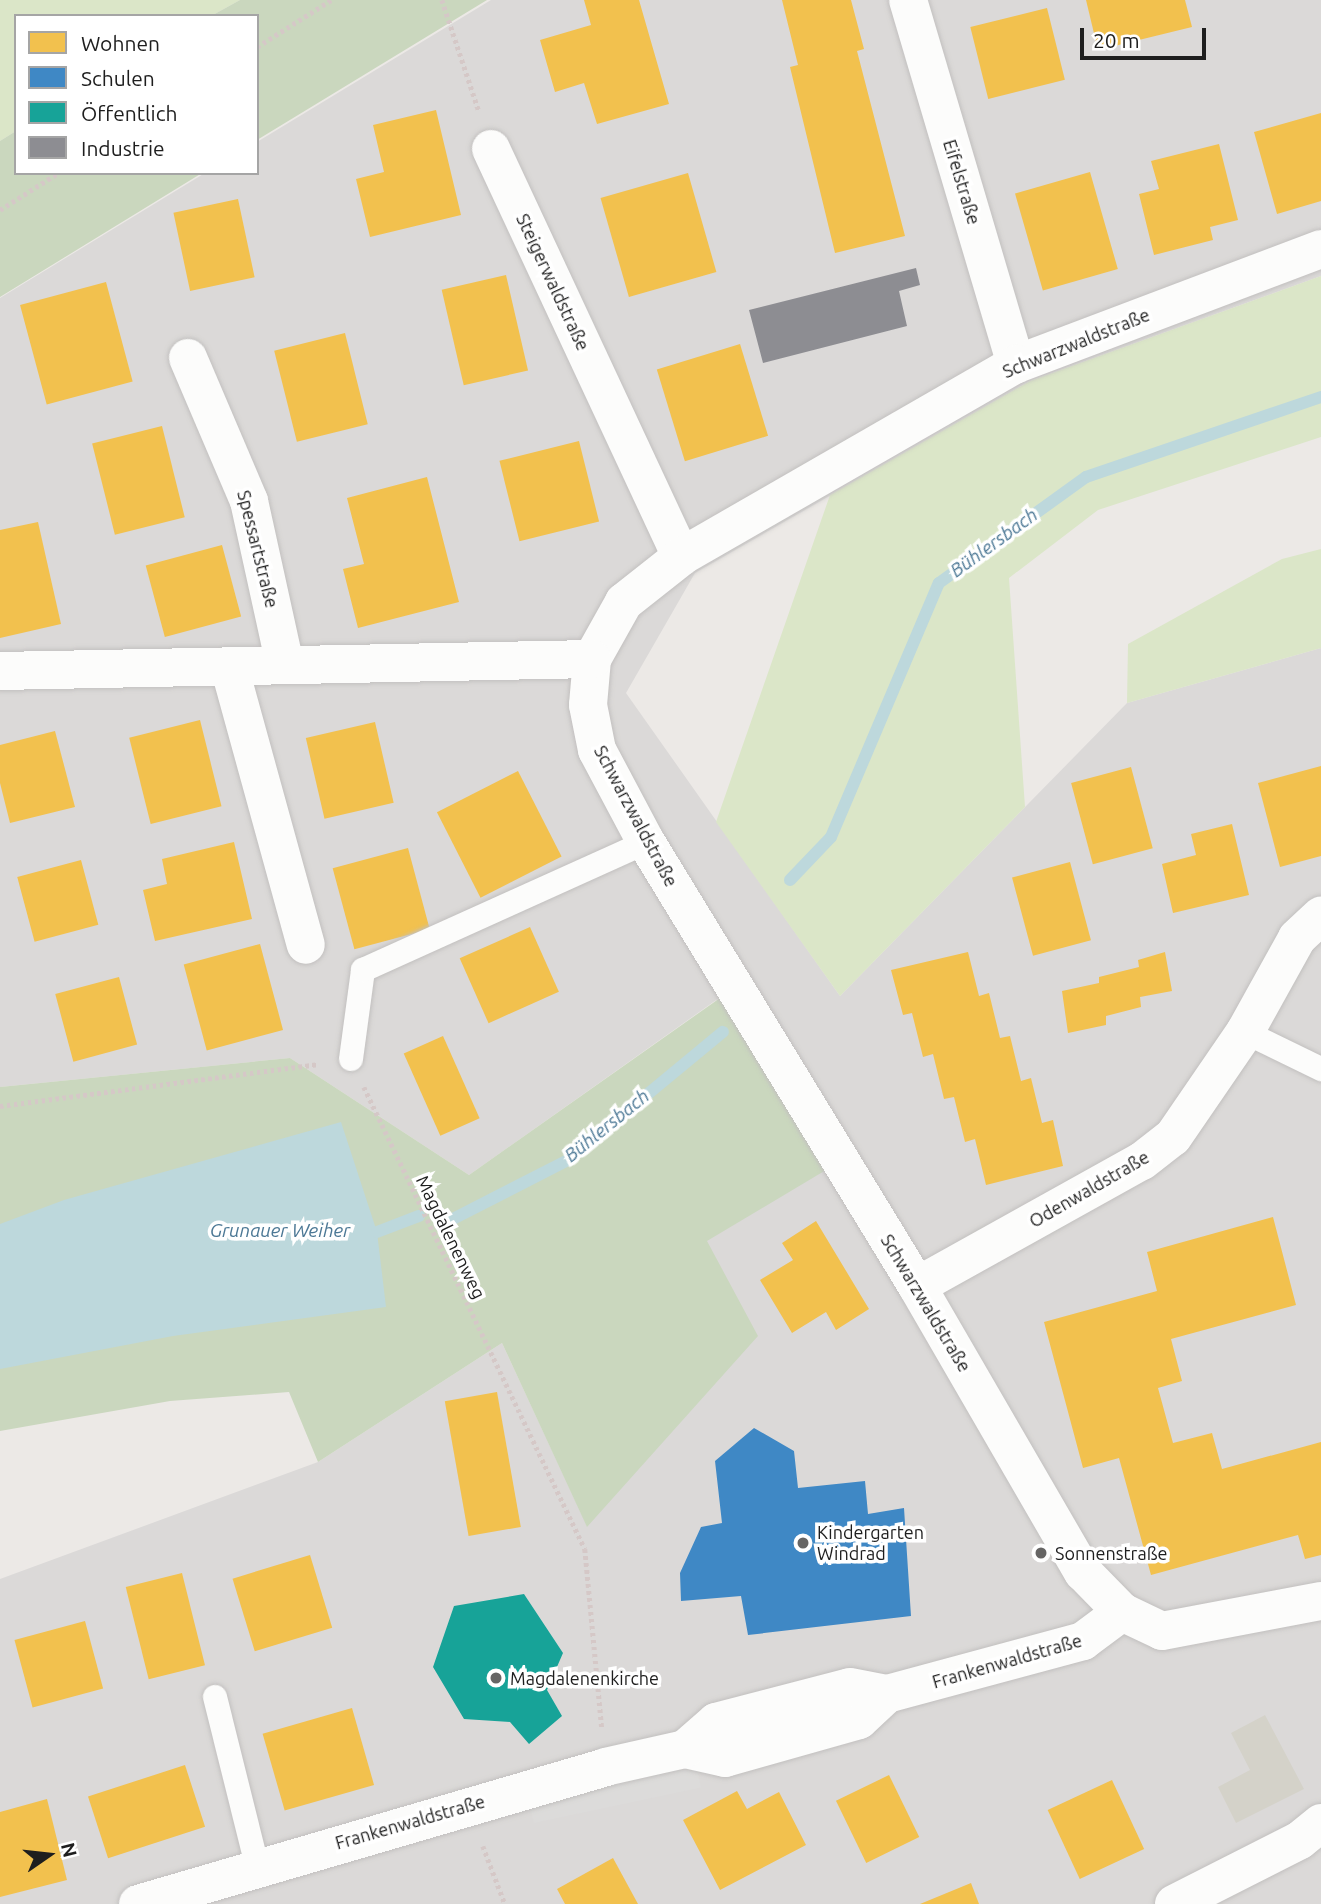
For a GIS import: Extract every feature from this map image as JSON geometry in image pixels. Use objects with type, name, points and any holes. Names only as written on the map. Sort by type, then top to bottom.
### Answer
[{"type":"street","name":"Eifelstraße","points":[[908,0],[1016,364]]},
{"type":"street","name":"Steigerwaldstraße","points":[[491,149],[681,557]]},
{"type":"street","name":"Schwarzwaldstraße","points":[[1122,1612],[1083,1572],[917,1286],[646,842],[597,750],[588,705],[592,659],[624,602],[681,557],[1016,364],[1321,249]]},
{"type":"street","name":"Spessartstraße","points":[[188,358],[249,501],[285,665]]},
{"type":"street","points":[[0,671],[592,659]]},
{"type":"street","points":[[229,666],[306,945]]},
{"type":"street","name":"Odenwaldstraße","points":[[917,1286],[1142,1161],[1172,1137],[1245,1032],[1297,938],[1321,916]]},
{"type":"street","points":[[1122,1612],[1162,1631],[1321,1601]]},
{"type":"street","name":"Frankenwaldstraße","points":[[138,1904],[257,1866],[605,1767],[685,1749],[716,1722],[850,1687],[887,1694],[1083,1642],[1122,1612]]},
{"type":"street","points":[[1174,1904],[1300,1840],[1321,1823]]},
{"type":"lane","points":[[351,1059],[363,971],[646,842]]},
{"type":"lane","points":[[1245,1032],[1321,1069]]},
{"type":"lane","points":[[215,1697],[257,1866]]},
{"type":"path","points":[[259,46],[331,0]]},
{"type":"path","points":[[442,0],[491,149]]},
{"type":"path","points":[[0,210],[55,175]]},
{"type":"path","points":[[0,1106],[351,1059]]},
{"type":"path","name":"Magdalenenweg","points":[[351,1059],[585,1549],[605,1767]]},
{"type":"path","points":[[468,1806],[505,1904]]},
{"type":"shaded area","points":[[491,0],[1321,0],[1321,276],[1030,381],[695,573],[626,693],[840,996],[1127,703],[1321,648],[1321,1904],[0,1904],[0,1579],[318,1462],[502,1343],[587,1526],[707,1241],[719,998],[469,1175],[290,1058],[0,1087],[0,298],[202,175],[259,175],[259,141]]},
{"type":"shaded area","points":[[1265,1715],[1304,1789],[1236,1823],[1218,1787],[1250,1770],[1231,1733]]},
{"type":"shaded area","points":[[696,1764],[701,1787],[534,1823],[529,1800]]},
{"type":"green space","points":[[0,0],[240,0],[215,14],[14,14],[14,132],[0,141]]},
{"type":"green space","points":[[240,0],[487,0],[259,139],[259,14],[215,14]]},
{"type":"green space","points":[[14,132],[14,175],[199,175],[0,297],[0,141]]},
{"type":"green space","points":[[1321,276],[1321,437],[1098,510],[1009,578],[1025,807],[840,996],[716,822],[830,495],[1030,381]]},
{"type":"green space","points":[[1321,549],[1321,648],[1127,703],[1128,644],[1282,559]]},
{"type":"green space","points":[[720,998],[826,1170],[707,1241],[758,1336],[587,1527],[502,1343],[318,1462],[289,1392],[170,1401],[0,1431],[0,1087],[290,1058],[469,1175]]},
{"type":"water","name":"Grunauer Weiher","points":[[341,1122],[377,1232],[386,1307],[173,1336],[0,1369],[0,1224],[64,1200]]},
{"type":"building: Wohnen","points":[[584,0],[639,0],[669,104],[597,124],[584,83],[555,92],[540,40],[591,25]]},
{"type":"building: Wohnen","points":[[782,0],[851,0],[864,49],[857,51],[905,236],[835,253],[790,67],[798,65]]},
{"type":"building: Wohnen","points":[[1086,0],[1185,0],[1192,27],[1098,50]]},
{"type":"building: Wohnen","points":[[1047,8],[1065,80],[988,99],[970,27]]},
{"type":"building: Wohnen","points":[[436,110],[461,215],[370,237],[356,179],[384,172],[373,125]]},
{"type":"building: Wohnen","points":[[1321,113],[1321,201],[1277,214],[1254,132]]},
{"type":"building: Wohnen","points":[[1219,144],[1238,220],[1210,227],[1213,240],[1154,255],[1139,194],[1159,189],[1151,161]]},
{"type":"building: Wohnen","points":[[1090,172],[1118,269],[1043,291],[1015,193]]},
{"type":"building: Wohnen","points":[[688,173],[716,272],[629,297],[601,198]]},
{"type":"building: Wohnen","points":[[238,199],[255,277],[190,291],[173,213]]},
{"type":"building: Wohnen","points":[[506,275],[528,370],[464,385],[442,290]]},
{"type":"building: Wohnen","points":[[106,282],[133,381],[47,405],[20,305]]},
{"type":"building: Wohnen","points":[[345,333],[368,424],[297,442],[274,351]]},
{"type":"building: Wohnen","points":[[740,344],[768,436],[685,461],[657,369]]},
{"type":"building: Wohnen","points":[[162,426],[185,517],[115,535],[92,443]]},
{"type":"building: Wohnen","points":[[579,441],[599,522],[520,541],[499,461]]},
{"type":"building: Wohnen","points":[[427,477],[459,602],[358,628],[343,569],[364,564],[347,498]]},
{"type":"building: Wohnen","points":[[38,522],[61,624],[0,638],[0,530]]},
{"type":"building: Wohnen","points":[[222,545],[241,616],[165,637],[146,565]]},
{"type":"building: Wohnen","points":[[200,720],[222,806],[151,824],[129,738]]},
{"type":"building: Wohnen","points":[[375,722],[394,803],[324,819],[306,738]]},
{"type":"building: Wohnen","points":[[55,731],[75,807],[10,823],[0,783],[0,745]]},
{"type":"building: Wohnen","points":[[1321,766],[1321,856],[1280,867],[1258,783]]},
{"type":"building: Wohnen","points":[[1131,767],[1153,848],[1093,864],[1071,783]]},
{"type":"building: Wohnen","points":[[518,771],[562,857],[481,898],[437,812]]},
{"type":"building: Wohnen","points":[[1232,824],[1249,895],[1173,913],[1162,864],[1196,855],[1191,834]]},
{"type":"building: Wohnen","points":[[234,842],[252,919],[155,941],[143,890],[167,884],[162,859]]},
{"type":"building: Wohnen","points":[[408,848],[430,929],[354,949],[333,868]]},
{"type":"building: Wohnen","points":[[81,860],[98,925],[35,942],[17,877]]},
{"type":"building: Wohnen","points":[[1070,862],[1091,940],[1033,956],[1012,878]]},
{"type":"building: Wohnen","points":[[530,927],[559,992],[489,1023],[460,958]]},
{"type":"building: Wohnen","points":[[260,944],[283,1030],[207,1050],[184,964]]},
{"type":"building: Wohnen","points":[[968,952],[979,996],[989,993],[1000,1038],[1010,1036],[1021,1081],[1031,1078],[1042,1123],[1053,1120],[1063,1166],[986,1185],[975,1139],[965,1142],[954,1097],[944,1099],[933,1054],[923,1057],[912,1013],[903,1015],[891,970]]},
{"type":"building: Wohnen","points":[[1165,952],[1172,991],[1140,997],[1141,1007],[1106,1016],[1106,1025],[1068,1033],[1062,991],[1099,983],[1099,977],[1139,967],[1138,960]]},
{"type":"building: Wohnen","points":[[119,977],[137,1045],[73,1062],[55,994]]},
{"type":"building: Wohnen","points":[[443,1036],[480,1118],[440,1136],[404,1053]]},
{"type":"building: Wohnen","points":[[1273,1217],[1296,1305],[1171,1339],[1182,1381],[1158,1388],[1173,1443],[1212,1433],[1222,1469],[1321,1442],[1321,1555],[1305,1559],[1298,1535],[1151,1575],[1119,1458],[1083,1468],[1044,1322],[1157,1291],[1147,1252]]},
{"type":"building: Wohnen","points":[[816,1221],[869,1309],[836,1330],[826,1312],[792,1333],[760,1280],[793,1260],[782,1243]]},
{"type":"building: Wohnen","points":[[497,1392],[521,1527],[469,1536],[445,1401]]},
{"type":"building: Wohnen","points":[[310,1555],[332,1628],[255,1651],[233,1579]]},
{"type":"building: Wohnen","points":[[182,1573],[205,1665],[149,1679],[126,1587]]},
{"type":"building: Wohnen","points":[[85,1621],[103,1689],[33,1708],[14,1640]]},
{"type":"building: Wohnen","points":[[352,1708],[374,1785],[285,1811],[263,1734]]},
{"type":"building: Wohnen","points":[[185,1765],[205,1827],[108,1858],[88,1797]]},
{"type":"building: Wohnen","points":[[889,1775],[919,1837],[866,1863],[836,1801]]},
{"type":"building: Wohnen","points":[[1112,1780],[1144,1849],[1080,1879],[1048,1810]]},
{"type":"building: Wohnen","points":[[737,1791],[747,1809],[779,1792],[806,1845],[720,1890],[683,1820]]},
{"type":"building: Wohnen","points":[[47,1799],[67,1880],[0,1897],[0,1812]]},
{"type":"building: Wohnen","points":[[613,1858],[638,1904],[565,1904],[557,1889]]},
{"type":"building: Wohnen","points":[[971,1883],[979,1904],[920,1904]]},
{"type":"building: Schulen","points":[[754,1428],[794,1451],[798,1488],[865,1481],[868,1514],[904,1508],[911,1616],[748,1635],[741,1596],[681,1601],[680,1573],[701,1527],[722,1523],[715,1461]]},
{"type":"building: Öffentlich","name":"Magdalenenkirche","points":[[524,1594],[563,1653],[547,1690],[562,1716],[529,1744],[510,1722],[464,1719],[433,1667],[454,1606]]},
{"type":"building: Industrie","points":[[916,268],[920,285],[899,291],[907,326],[763,363],[749,310]]},
{"type":"waterway","name":"Bühlersbach","points":[[790,880],[831,837],[939,583],[1086,477],[1321,397]]},
{"type":"waterway","name":"Bühlersbach","points":[[443,1224],[568,1160],[723,1032]]},
{"type":"waterway","name":"Bühlersbach","points":[[377,1232],[419,1216]]},
{"type":"place","name":"Kindergarten Windrad","points":[[803,1543]]},
{"type":"place","name":"Sonnenstraße","points":[[1041,1553]]},
{"type":"place","name":"Magdalenenkirche","points":[[496,1678]]}]
